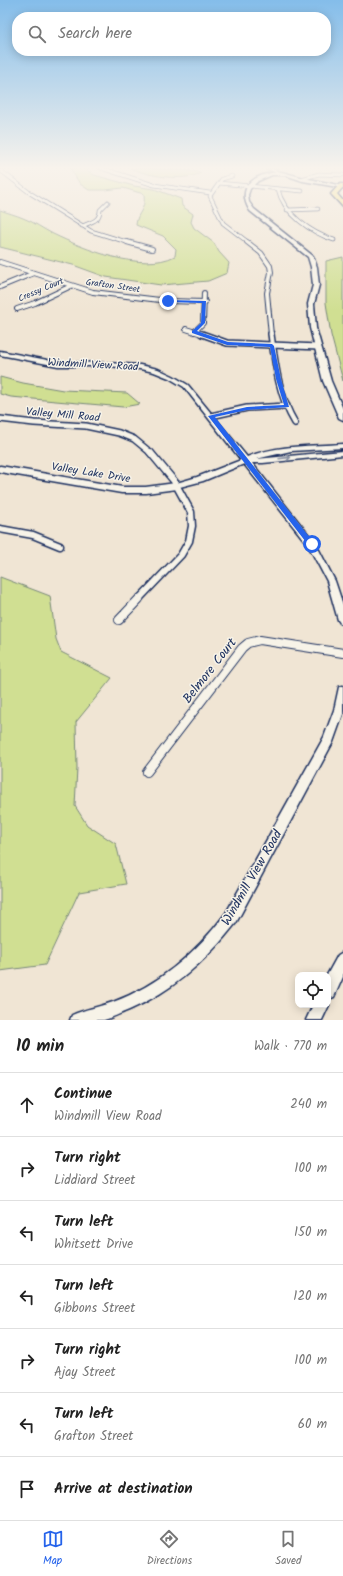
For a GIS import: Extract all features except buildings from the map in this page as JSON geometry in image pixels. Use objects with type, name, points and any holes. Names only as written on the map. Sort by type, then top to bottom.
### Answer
[{"type":"main road","points":[[259,216],[310,256],[314,267],[316,285],[311,304],[313,328],[327,381],[343,418]]},
{"type":"main road","points":[[331,985],[343,960]]},
{"type":"main road","points":[[314,1020],[320,1008]]},
{"type":"street","points":[[66,216],[100,235],[152,249]]},
{"type":"street","points":[[82,226],[98,219],[100,216]]},
{"type":"street","points":[[219,216],[222,222],[263,256],[270,267],[267,292],[272,346],[278,379],[290,418],[295,423]]},
{"type":"street","points":[[295,216],[327,238],[334,240]]},
{"type":"street","name":"Grafton Street","points":[[0,262],[93,292],[168,301],[205,302]]},
{"type":"street","points":[[0,288],[34,273]]},
{"type":"street","name":"Cressy Court","points":[[17,309],[35,303],[72,286]]},
{"type":"street","points":[[194,332],[203,323],[205,302],[204,293]]},
{"type":"street","points":[[186,329],[227,343],[318,347]]},
{"type":"street","name":"Windmill View Road","points":[[0,353],[48,363],[121,364],[157,371],[170,376],[186,386],[211,416],[319,556],[332,581],[343,620]]},
{"type":"street","points":[[211,416],[247,408],[287,406]]},
{"type":"street","name":"Valley Mill Road","points":[[0,419],[94,427],[123,434],[140,443],[151,452],[176,486],[191,512],[192,526],[189,541],[181,554],[119,620]]},
{"type":"street","name":"Valley Lake Drive","points":[[0,469],[122,490],[146,490],[176,486],[200,479],[256,456],[291,449],[343,446]]},
{"type":"street","name":"Valley Lake Drive","points":[[246,461],[263,461],[343,453]]},
{"type":"street","points":[[0,529],[33,535],[60,546]]},
{"type":"street","name":"Belmore Court","points":[[147,772],[242,648],[248,643],[260,640],[343,653]]},
{"type":"street","name":"Windmill View Road","points":[[77,1020],[106,1012],[149,992],[182,970],[211,943],[231,918],[329,739],[339,710],[343,690]]},
{"type":"green space","points":[[0,216],[17,216],[80,246],[113,257],[146,262],[162,261],[175,256],[176,249],[163,236],[136,225],[139,216],[193,216],[191,222],[194,228],[214,243],[219,252],[229,263],[227,273],[208,281],[161,285],[106,277],[73,265],[0,247]]},
{"type":"green space","points":[[343,257],[343,381],[331,335],[326,303],[326,261]]},
{"type":"green space","points":[[0,377],[23,383],[63,390],[127,393],[140,404],[123,407],[11,397],[0,394]]},
{"type":"green space","points":[[0,577],[50,596],[56,639],[61,652],[112,678],[76,722],[77,768],[75,806],[87,825],[116,844],[126,884],[79,892],[45,965],[0,971]]},
{"type":"route","points":[[168,301],[205,302],[203,323],[194,332],[227,343],[272,346],[278,379],[287,406],[247,408],[211,416],[312,544]]}]
